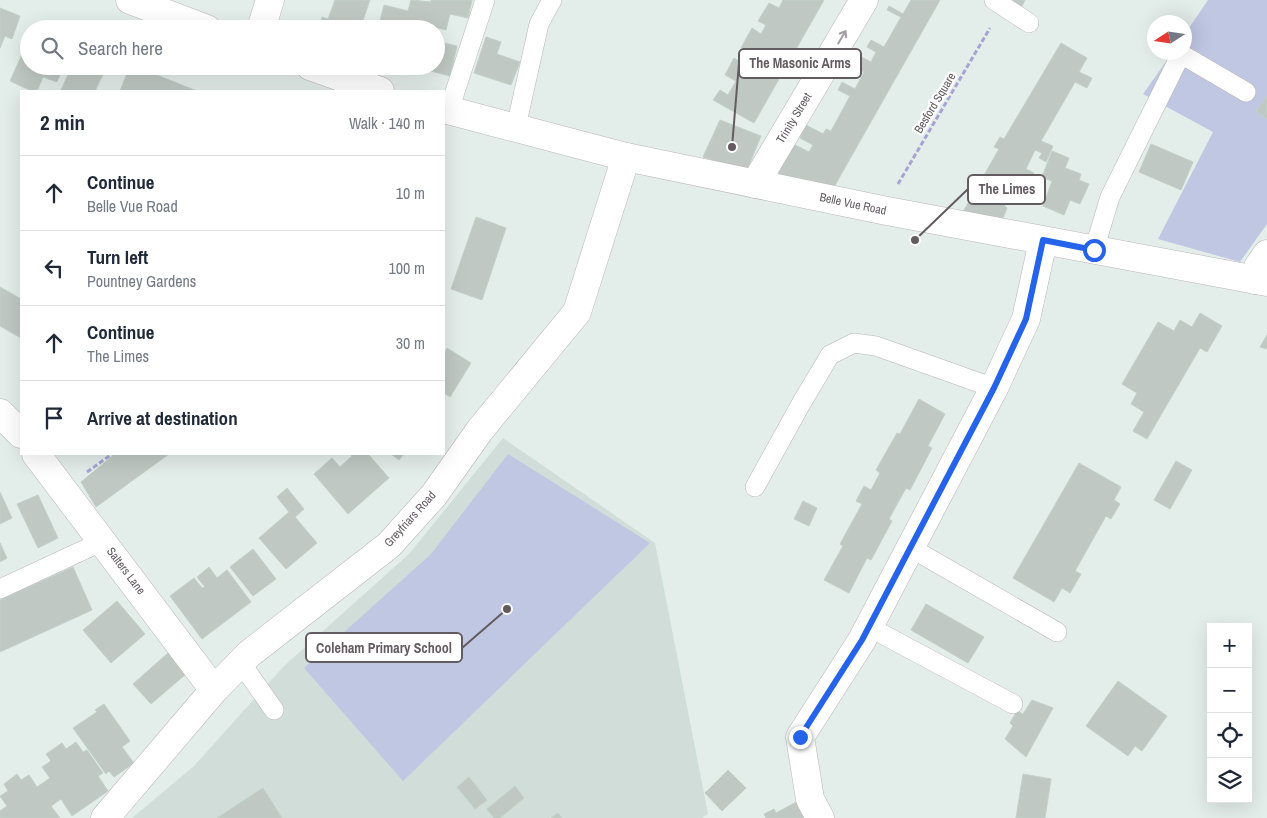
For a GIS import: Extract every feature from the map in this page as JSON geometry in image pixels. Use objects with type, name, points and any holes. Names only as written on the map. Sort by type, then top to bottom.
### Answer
[{"type":"street","points":[[130,0],[183,20]]},
{"type":"street","points":[[264,20],[270,0]]},
{"type":"street","name":"Trinity Street","points":[[755,184],[864,0]]},
{"type":"street","points":[[335,75],[377,90]]},
{"type":"street","name":"Belle Vue Road","points":[[446,110],[626,157],[882,210],[1261,281]]},
{"type":"street","name":"Greyfriars Road","points":[[105,818],[214,690],[249,654],[389,545],[434,495],[480,430],[578,312],[626,157]]},
{"type":"street","points":[[820,818],[810,798],[800,737],[866,634],[994,388],[1026,319],[1043,240]]},
{"type":"street","points":[[1261,281],[1258,267],[1267,254]]},
{"type":"street","points":[[0,413],[20,433]]},
{"type":"street","name":"Salters Lane","points":[[37,455],[214,690]]},
{"type":"lane","points":[[446,110],[485,0]]},
{"type":"lane","points":[[516,127],[539,24],[552,0]]},
{"type":"lane","points":[[999,3],[1029,24]]},
{"type":"lane","points":[[1094,250],[1110,196],[1181,54],[1246,92]]},
{"type":"lane","points":[[755,487],[830,355],[854,343],[876,346],[994,388]]},
{"type":"lane","points":[[0,589],[103,541]]},
{"type":"lane","points":[[911,548],[1057,632]]},
{"type":"lane","points":[[866,634],[1013,704]]},
{"type":"lane","points":[[241,663],[274,710]]},
{"type":"path","name":"Besford Square","points":[[882,210],[999,3]]},
{"type":"shaded area","points":[[1208,0],[1267,0],[1267,224],[1240,262],[1158,239],[1213,132],[1143,94],[1167,60],[1192,60],[1192,24]]},
{"type":"shaded area","points":[[503,438],[655,543],[708,814],[702,818],[132,818],[194,766],[284,666],[410,553]]},
{"type":"shaded area","points":[[508,454],[650,543],[403,781],[304,668],[431,554]]},
{"type":"building","points":[[335,0],[370,0],[363,20],[321,20],[322,17],[328,19]]},
{"type":"building","points":[[411,0],[431,2],[431,0],[472,0],[468,18],[450,14],[446,30],[445,20],[380,20],[384,5],[408,11]]},
{"type":"building","points":[[783,0],[824,0],[754,123],[713,100],[720,90],[728,95],[736,81],[725,75],[734,58],[744,64],[750,53],[741,48],[752,28],[761,34],[766,25],[758,21],[769,3],[779,8]]},
{"type":"building","points":[[911,0],[940,0],[834,187],[777,176],[793,144],[809,152],[813,145],[800,138],[806,125],[823,134],[826,129],[831,131],[850,96],[838,90],[842,82],[855,89],[864,72],[851,65],[857,55],[871,62],[876,52],[867,47],[871,40],[884,47],[901,17],[887,10],[889,6],[903,14]]},
{"type":"building","points":[[1001,0],[1025,0],[1020,10]]},
{"type":"building","points":[[0,8],[20,16],[12,39],[5,36],[0,48]]},
{"type":"building","points":[[486,37],[501,42],[497,54],[520,62],[511,85],[474,73]]},
{"type":"building","points":[[445,43],[457,46],[450,76],[445,75]]},
{"type":"building","points":[[1061,43],[1087,58],[1079,72],[1092,78],[1087,88],[1075,82],[1041,141],[1053,146],[1046,162],[1039,158],[1042,153],[1035,150],[1026,169],[1034,173],[1020,201],[1009,196],[1004,205],[1007,208],[1003,218],[963,212],[999,149],[994,147],[1000,137],[1004,139]]},
{"type":"building","points":[[20,59],[20,75],[60,75],[57,82],[43,77],[37,90],[30,90],[10,81]]},
{"type":"building","points":[[68,75],[103,75],[95,90],[61,90]]},
{"type":"building","points":[[126,75],[157,75],[194,90],[120,90]]},
{"type":"building","points":[[1267,96],[1267,119],[1256,111]]},
{"type":"building","points":[[720,120],[761,136],[747,170],[703,157]]},
{"type":"building","points":[[1151,144],[1193,162],[1181,190],[1139,172]]},
{"type":"building","points":[[1052,151],[1069,158],[1065,168],[1081,174],[1079,180],[1089,184],[1080,204],[1070,200],[1064,215],[1043,206],[1052,181],[1042,177]]},
{"type":"building","points":[[476,217],[506,228],[482,300],[451,289]]},
{"type":"building","points":[[0,287],[20,298],[20,337],[0,326]]},
{"type":"building","points":[[1200,313],[1222,326],[1207,352],[1200,348],[1147,439],[1133,431],[1144,412],[1131,404],[1137,393],[1122,384],[1158,322],[1174,331],[1180,320],[1192,327]]},
{"type":"building","points":[[1267,335],[1267,349],[1260,347]]},
{"type":"building","points":[[447,348],[471,363],[450,397],[445,394],[445,351]]},
{"type":"building","points":[[919,399],[945,414],[928,446],[932,448],[910,490],[906,488],[889,519],[892,521],[871,560],[867,558],[849,593],[824,580],[843,546],[840,544],[862,504],[856,501],[864,486],[871,490],[880,473],[876,470],[897,433],[900,434]]},
{"type":"building","points":[[114,455],[168,455],[96,507],[81,482]]},
{"type":"building","points":[[369,455],[389,478],[348,514],[314,474],[332,458],[340,467],[352,456]]},
{"type":"building","points":[[392,455],[403,455],[399,460]]},
{"type":"building","points":[[1176,461],[1192,470],[1170,509],[1154,500]]},
{"type":"building","points":[[1079,463],[1121,487],[1114,500],[1120,504],[1111,519],[1106,516],[1075,571],[1081,574],[1070,593],[1062,588],[1054,602],[1013,578]]},
{"type":"building","points":[[287,488],[304,509],[295,517],[317,543],[286,569],[259,538],[289,512],[277,497]]},
{"type":"building","points":[[0,492],[12,518],[0,524]]},
{"type":"building","points":[[38,495],[58,538],[38,548],[17,504]]},
{"type":"building","points":[[803,501],[817,508],[809,526],[794,519]]},
{"type":"building","points":[[0,543],[7,558],[0,562]]},
{"type":"building","points":[[253,549],[276,579],[253,596],[230,567]]},
{"type":"building","points":[[73,567],[92,610],[0,652],[0,600]]},
{"type":"building","points":[[209,567],[217,578],[227,570],[251,602],[202,639],[170,596],[194,578],[202,588],[205,587],[197,577]]},
{"type":"building","points":[[117,601],[145,634],[111,663],[83,630]]},
{"type":"building","points":[[926,604],[984,637],[968,663],[911,630]]},
{"type":"building","points":[[168,653],[186,674],[151,704],[133,684]]},
{"type":"building","points":[[1118,681],[1167,716],[1142,751],[1135,746],[1128,756],[1086,726]]},
{"type":"building","points":[[1032,700],[1053,708],[1026,757],[1005,739],[1013,726],[1010,723],[1017,711],[1023,714]]},
{"type":"building","points":[[104,704],[130,741],[122,747],[134,763],[114,777],[109,771],[106,774],[73,728],[97,712],[95,710]]},
{"type":"building","points":[[76,742],[83,752],[87,750],[103,773],[98,776],[108,791],[72,816],[61,799],[51,806],[60,818],[0,818],[0,811],[7,806],[0,796],[8,791],[4,784],[17,774],[21,780],[29,775],[37,787],[50,778],[42,767],[51,761],[46,754],[62,743],[66,749]]},
{"type":"building","points":[[728,770],[746,788],[722,811],[705,793]]},
{"type":"building","points":[[1023,774],[1051,779],[1045,818],[1016,818]]},
{"type":"building","points":[[469,777],[487,800],[475,809],[457,787]]},
{"type":"building","points":[[515,786],[524,798],[500,818],[494,818],[487,809]]},
{"type":"building","points":[[263,788],[282,818],[217,818]]},
{"type":"building","points":[[800,800],[810,818],[766,818],[764,814],[774,809],[776,813]]},
{"type":"building","points":[[558,813],[562,818],[551,818]]},
{"type":"place","name":"The Masonic Arms","points":[[732,147]]},
{"type":"place","name":"The Limes","points":[[915,240]]},
{"type":"place","name":"Coleham Primary School","points":[[507,609]]},
{"type":"route","points":[[800,737],[862,640],[994,388],[1026,319],[1043,240],[1094,250]]}]
